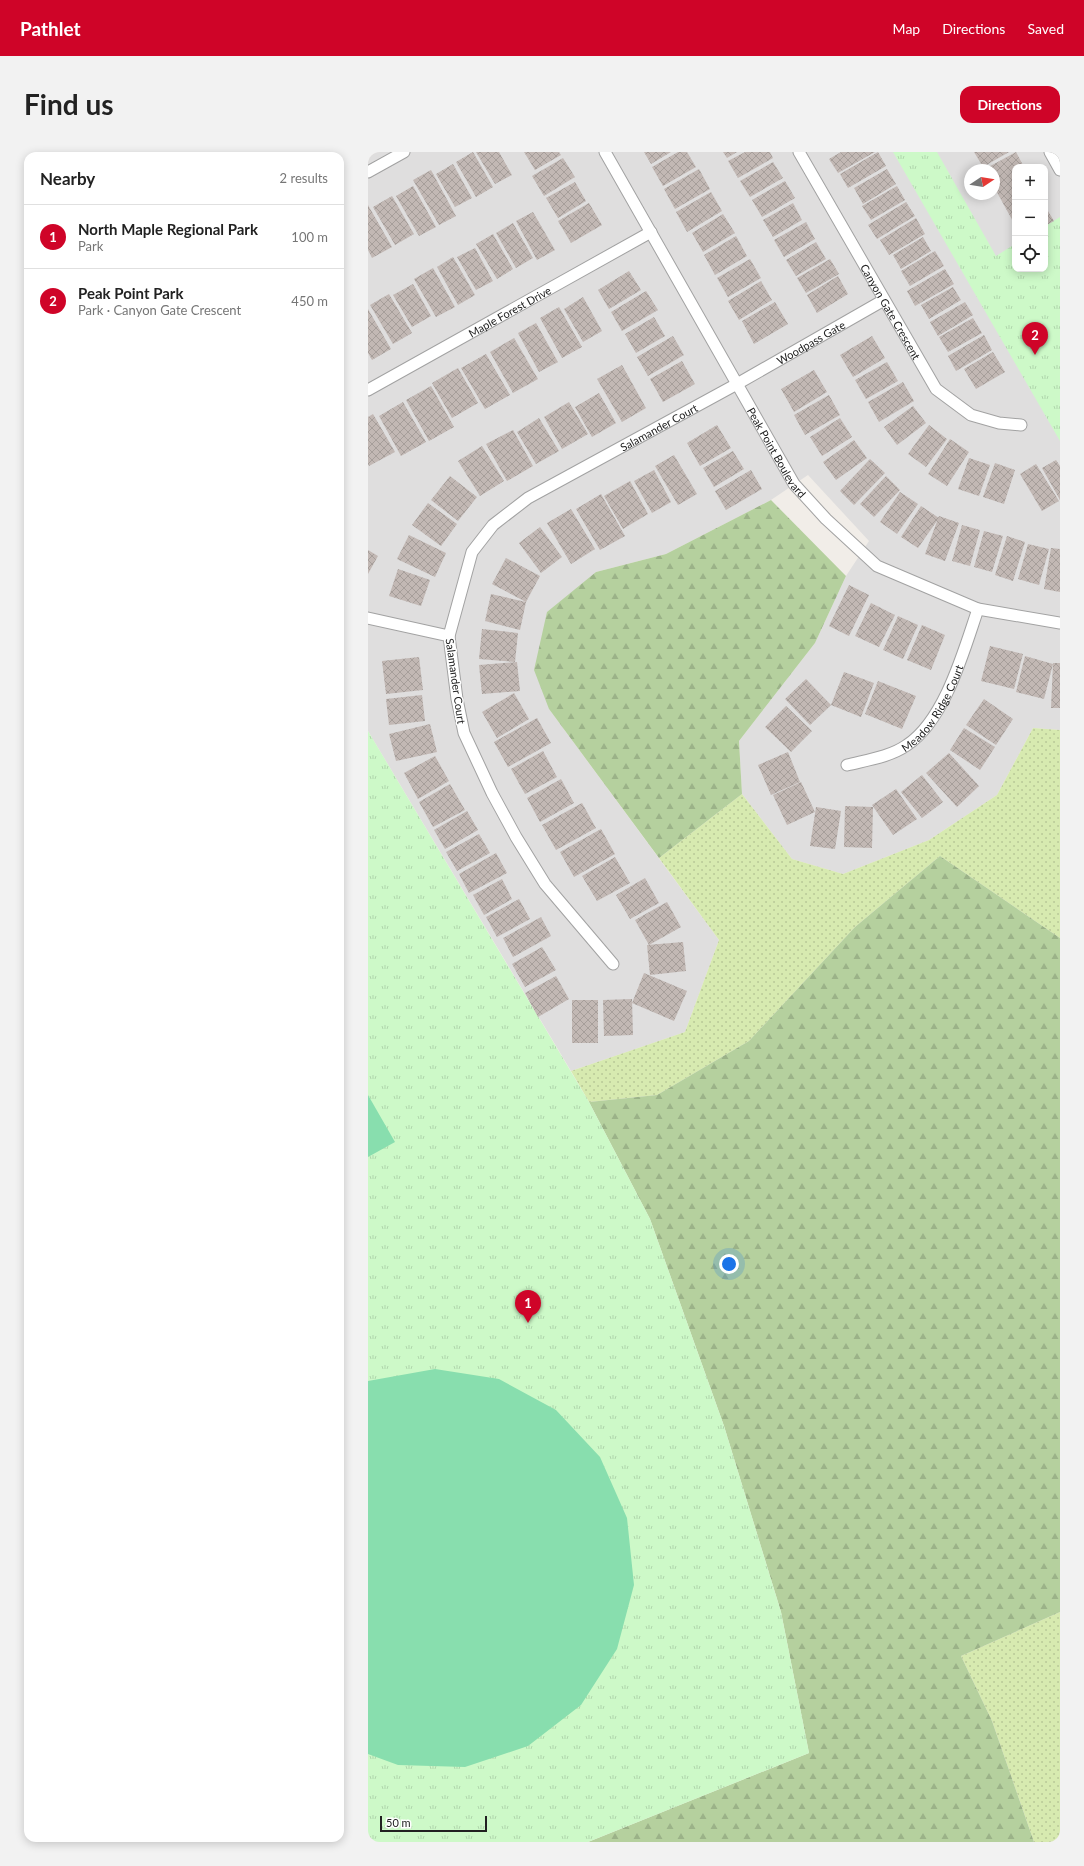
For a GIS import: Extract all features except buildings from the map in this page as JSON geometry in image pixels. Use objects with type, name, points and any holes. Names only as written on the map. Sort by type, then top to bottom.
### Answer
[{"type":"street","points":[[368,172],[404,152]]},
{"type":"street","name":"Peak Point Boulevard","points":[[605,152],[794,484],[826,519],[877,566],[978,609],[1060,623]]},
{"type":"street","name":"Canyon Gate Crescent","points":[[799,152],[936,389],[971,414],[999,422],[1021,425]]},
{"type":"street","points":[[1050,152],[1060,170]]},
{"type":"street","name":"Maple Forest Drive","points":[[368,390],[651,232]]},
{"type":"street","name":"Woodpass Gate","points":[[737,384],[884,300]]},
{"type":"street","name":"Salamander Court","points":[[613,964],[545,884],[516,837],[492,793],[464,732],[457,699],[449,636],[472,552],[493,525],[528,498],[737,384]]},
{"type":"street","name":"Meadow Ridge Court","points":[[847,765],[890,754],[908,745],[930,723],[954,677],[978,609]]},
{"type":"street","points":[[368,618],[449,636]]},
{"type":"shaded area","points":[[368,152],[1060,152],[1060,730],[1033,728],[997,795],[929,840],[843,874],[792,859],[742,794],[739,741],[815,643],[846,576],[869,541],[808,475],[771,500],[666,554],[596,572],[549,709],[719,940],[685,1032],[571,1071],[368,731]]},
{"type":"green space","points":[[893,152],[937,152],[996,256],[1012,246],[1012,272],[1048,272],[1048,224],[1060,217],[1060,441]]},
{"type":"green space","points":[[771,500],[846,576],[815,643],[739,741],[742,794],[659,858],[549,709],[534,670],[547,612],[596,572],[666,554]]},
{"type":"green space","points":[[1033,728],[1060,730],[1060,938],[940,856],[855,927],[749,1041],[657,1095],[589,1102],[571,1071],[685,1032],[719,940],[659,858],[742,794],[792,859],[843,874],[929,840],[997,795]]},
{"type":"green space","points":[[368,731],[589,1102],[650,1219],[724,1426],[781,1612],[809,1753],[588,1842],[368,1842]]},
{"type":"green space","points":[[940,856],[1060,938],[1060,1612],[961,1656],[992,1721],[1034,1842],[588,1842],[809,1753],[781,1612],[724,1426],[650,1219],[589,1102],[657,1095],[749,1041],[855,927]]},
{"type":"green space","points":[[368,1095],[395,1142],[368,1157]]},
{"type":"green space","points":[[435,1369],[499,1379],[556,1410],[600,1457],[627,1518],[634,1585],[617,1649],[581,1705],[528,1746],[465,1767],[398,1765],[368,1754],[368,1381]]},
{"type":"green space","points":[[1060,1612],[1060,1842],[1034,1842],[992,1721],[961,1656]]},
{"type":"place","name":"Peak Point Park","points":[[1035,355]]},
{"type":"place","name":"North Maple Regional Park","points":[[528,1323]]}]
